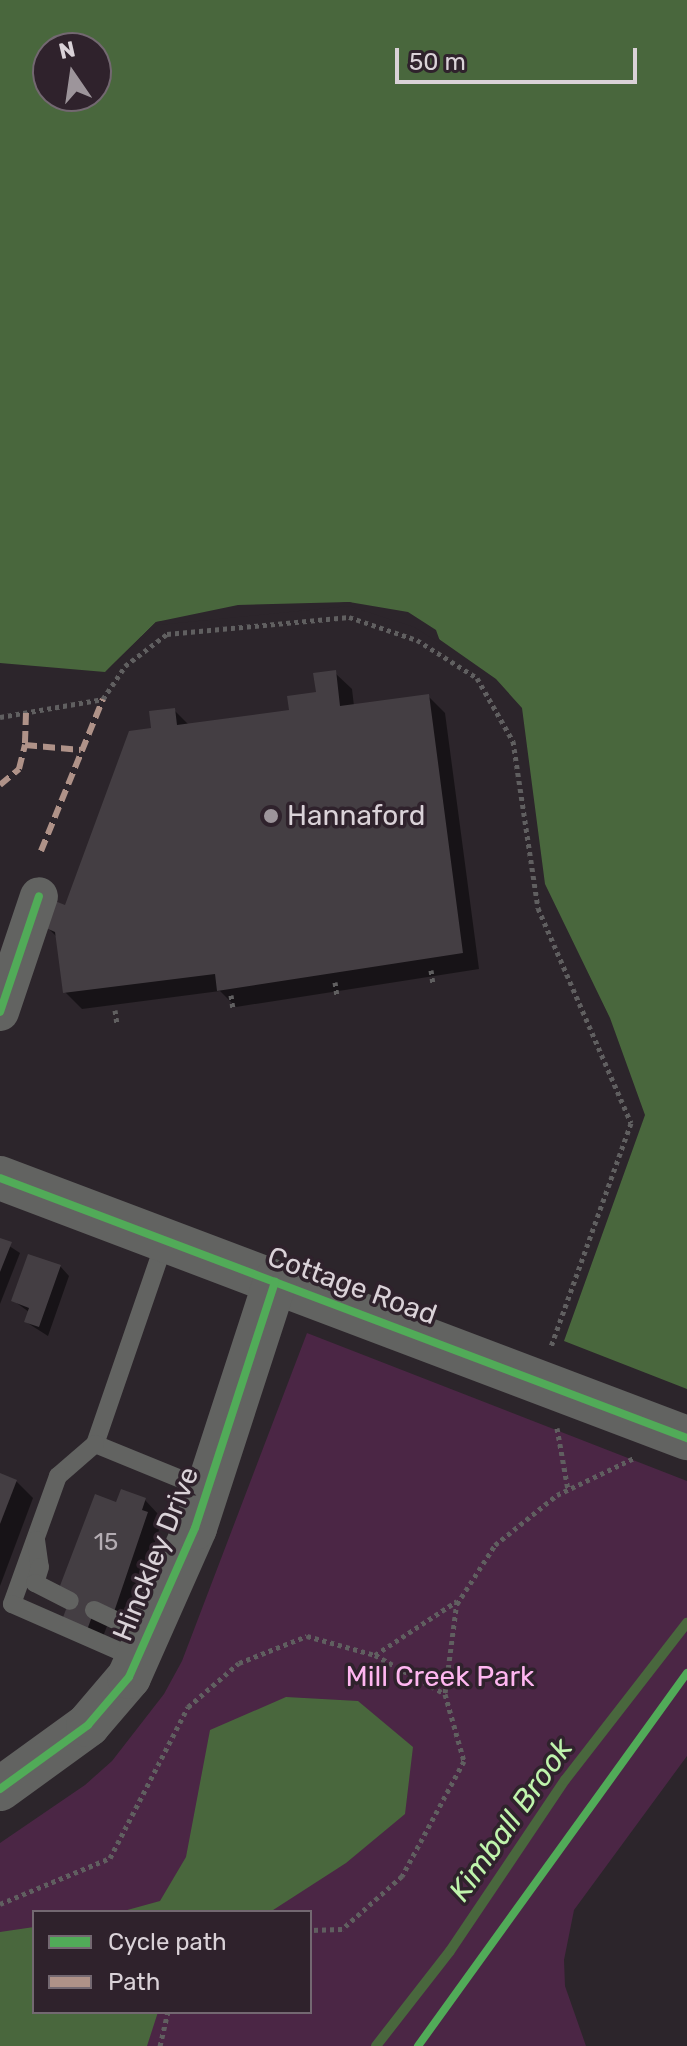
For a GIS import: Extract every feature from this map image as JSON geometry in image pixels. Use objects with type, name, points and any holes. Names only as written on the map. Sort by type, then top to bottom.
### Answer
[{"type":"street","points":[[0,1012],[39,896]]},
{"type":"street","name":"Cottage Road","points":[[0,1178],[687,1438]]},
{"type":"street","name":"Hinckley Drive","points":[[0,1789],[88,1725],[143,1648],[208,1490],[275,1282]]},
{"type":"lane","points":[[143,1648],[12,1604],[58,1476],[95,1444],[165,1241]]},
{"type":"lane","points":[[95,1444],[208,1490]]},
{"type":"lane","points":[[36,1540],[40,1567],[35,1583],[70,1601]]},
{"type":"lane","points":[[94,1610],[143,1648]]},
{"type":"path","points":[[0,717],[103,699],[125,666],[159,636],[349,617],[417,640],[477,678],[513,741],[538,908],[631,1123],[550,1352]]},
{"type":"path","points":[[431,970],[433,984]]},
{"type":"path","points":[[335,982],[337,997]]},
{"type":"path","points":[[231,995],[233,1010]]},
{"type":"path","points":[[115,1010],[117,1024]]},
{"type":"path","points":[[556,1423],[568,1490]]},
{"type":"path","points":[[312,1930],[342,1929],[402,1876],[464,1761],[445,1694],[457,1604],[495,1545],[568,1490],[640,1456]]},
{"type":"path","points":[[375,1655],[457,1604]]},
{"type":"path","points":[[0,1904],[110,1858],[188,1707],[239,1663],[307,1636],[375,1655],[445,1694]]},
{"type":"path","points":[[160,2046],[168,2014]]},
{"type":"green space","name":"Mill Creek Park","points":[[307,1333],[687,1481],[687,1756],[574,1910],[564,1960],[565,1986],[586,2046],[0,2046],[0,1843],[85,1785],[112,1761],[164,1694],[182,1661]]},
{"type":"shaded area","points":[[0,0],[687,0],[687,1389],[564,1341],[645,1115],[610,1018],[545,884],[522,708],[496,679],[416,623],[349,602],[156,622],[105,672],[0,663]]},
{"type":"shaded area","points":[[286,1697],[358,1701],[413,1747],[405,1814],[346,1863],[273,1910],[127,1910],[160,1901],[186,1857],[210,1730]]},
{"type":"shaded area","points":[[32,1927],[32,2014],[157,2014],[147,2046],[0,2046],[0,1932]]},
{"type":"pier","points":[[349,602],[408,612],[436,630],[441,644],[414,627],[349,606],[158,625],[105,672],[156,622],[238,605]]},
{"type":"building","name":"Hannaford","points":[[336,670],[340,706],[429,694],[463,953],[217,991],[215,974],[63,993],[55,932],[46,928],[55,901],[65,905],[129,731],[151,728],[149,711],[175,708],[177,725],[289,710],[287,696],[316,692],[313,673]]},
{"type":"building","points":[[0,1238],[12,1242],[0,1272]]},
{"type":"building","points":[[28,1254],[61,1265],[39,1327],[24,1322],[29,1308],[11,1301]]},
{"type":"building","points":[[0,1473],[17,1480],[0,1524]]},
{"type":"building","points":[[121,1489],[146,1498],[142,1510],[148,1512],[114,1612],[96,1606],[87,1630],[62,1620],[71,1596],[58,1591],[95,1494],[116,1502]]},
{"type":"waterway","name":"Kimball Brook","points":[[376,2046],[450,1951],[565,1780],[687,1623]]},
{"type":"marked path","points":[[41,851],[103,699]]},
{"type":"marked path","points":[[26,713],[25,745],[81,750]]},
{"type":"marked path","points":[[0,785],[19,769],[25,745]]},
{"type":"cycle path","points":[[0,1012],[39,896]]},
{"type":"cycle path","points":[[0,1178],[687,1438]]},
{"type":"cycle path","points":[[0,1789],[88,1725],[129,1677],[195,1528],[275,1282]]},
{"type":"cycle path","points":[[418,2046],[687,1673]]},
{"type":"place","name":"Hannaford","points":[[271,816]]}]
